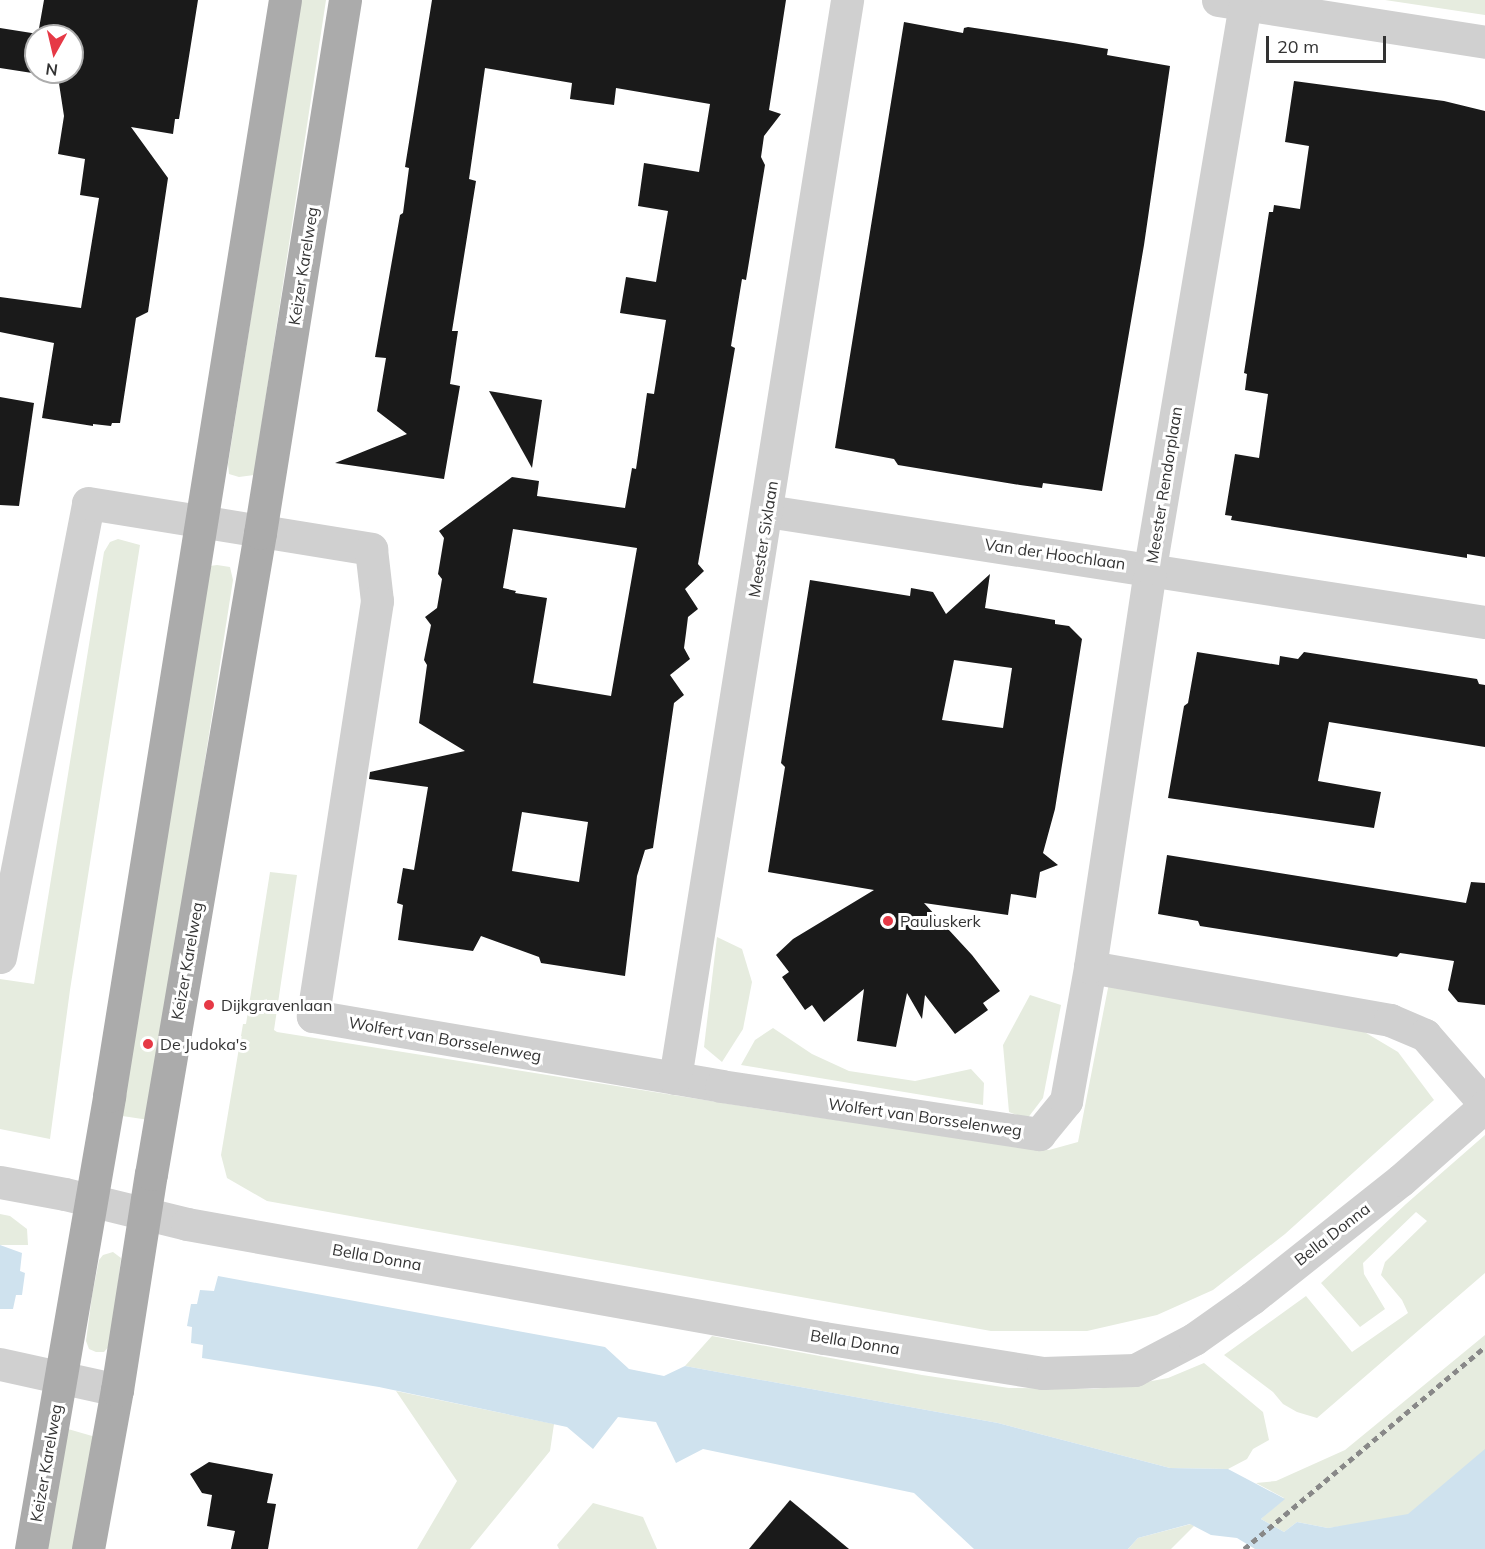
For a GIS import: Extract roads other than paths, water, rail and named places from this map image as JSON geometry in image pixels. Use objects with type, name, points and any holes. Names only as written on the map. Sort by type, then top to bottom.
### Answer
[{"type":"main road","name":"Keizer Karelweg","points":[[31,1549],[62,1376],[285,0]]},
{"type":"main road","name":"Keizer Karelweg","points":[[88,1549],[117,1390],[260,532],[345,0]]},
{"type":"street","name":"Meester Sixlaan","points":[[675,1078],[847,0]]},
{"type":"street","points":[[1231,2],[1485,42]]},
{"type":"street","name":"Meester Rendorplaan","points":[[1090,967],[1231,2]]},
{"type":"street","points":[[0,957],[88,503],[260,532]]},
{"type":"street","name":"Van der Hoochlaan","points":[[767,511],[1150,568],[1485,622]]},
{"type":"street","name":"Wolfert van Borsselenweg","points":[[260,532],[371,549],[377,601],[313,1016],[675,1078],[1038,1134],[1066,1101],[1090,967]]},
{"type":"street","points":[[1090,967],[1390,1020],[1425,1035],[1485,1105]]},
{"type":"street","name":"Bella Donna","points":[[0,1182],[90,1201],[145,1216],[824,1338],[1043,1373],[1135,1370],[1194,1339],[1252,1298],[1401,1180],[1485,1105]]},
{"type":"street","points":[[0,1364],[117,1390]]},
{"type":"water","points":[[0,1245],[22,1253],[20,1271],[25,1273],[22,1295],[16,1295],[13,1309],[0,1309]]},
{"type":"water","points":[[218,1276],[605,1347],[629,1369],[664,1376],[685,1366],[998,1423],[1170,1468],[1228,1469],[1285,1499],[1261,1519],[1284,1532],[1297,1522],[1328,1528],[1408,1514],[1485,1449],[1485,1549],[1255,1549],[1237,1538],[1211,1535],[1190,1524],[1138,1538],[1128,1549],[974,1549],[914,1493],[703,1449],[676,1463],[656,1422],[618,1417],[593,1449],[567,1427],[379,1387],[202,1358],[203,1345],[191,1343],[192,1327],[187,1326],[191,1304],[197,1304],[200,1290],[214,1291]]},
{"type":"railway","points":[[1244,1549],[1485,1347]]},
{"type":"place","name":"Pauluskerk","points":[[888,921]]},
{"type":"place","name":"Dijkgravenlaan","points":[[209,1005]]},
{"type":"place","name":"De Judoka's","points":[[148,1044]]}]
